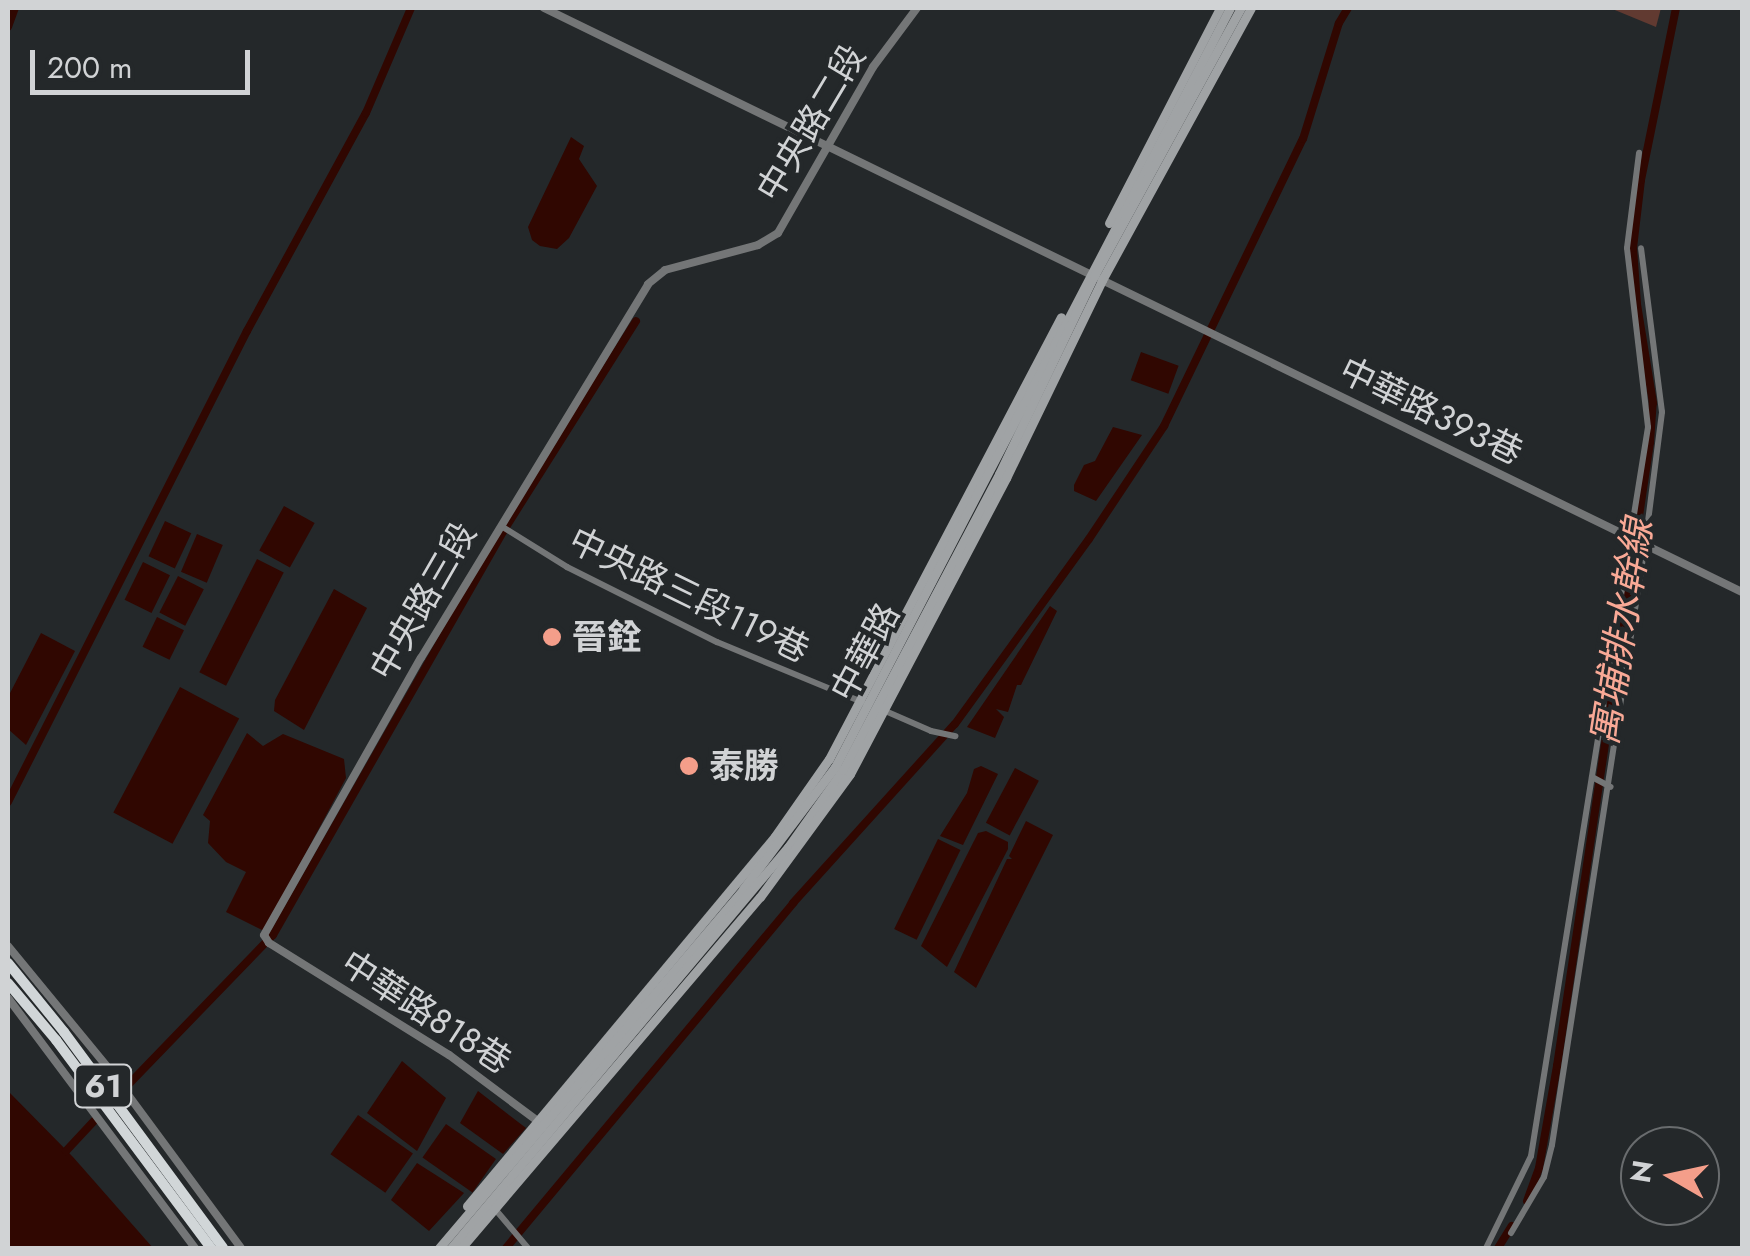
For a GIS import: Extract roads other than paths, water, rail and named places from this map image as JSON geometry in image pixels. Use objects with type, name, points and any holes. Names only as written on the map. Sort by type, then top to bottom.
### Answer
[{"type":"highway","name":"61","points":[[8,963],[64,1032],[211,1248]]},
{"type":"highway","name":"61","points":[[8,983],[191,1216],[224,1248]]},
{"type":"main road","name":"中華路","points":[[450,1248],[774,836],[872,705],[1006,478],[1092,275],[1220,8]]},
{"type":"main road","name":"中華路","points":[[439,1248],[795,853],[850,774],[872,705],[1230,8]]},
{"type":"main road","name":"中華路","points":[[1092,275],[1241,8]]},
{"type":"main road","name":"中華路","points":[[1092,275],[1251,8]]},
{"type":"main road","name":"中華路","points":[[461,1248],[495,1209],[544,1131]]},
{"type":"main road","name":"中華路","points":[[431,1248],[544,1131]]},
{"type":"street","name":"中華路393巷","points":[[544,8],[1742,592]]},
{"type":"street","name":"中央路二段","points":[[637,300],[648,284],[666,270],[758,246],[774,237],[873,67],[917,8]]},
{"type":"street","points":[[1486,1248],[1531,1156],[1648,427],[1627,248],[1639,153]]},
{"type":"street","points":[[1511,1234],[1544,1177],[1552,1145],[1611,787],[1645,545],[1662,412],[1641,248]]},
{"type":"street","name":"中央路三段","points":[[264,935],[500,525],[637,300]]},
{"type":"street","name":"中央路三段119巷","points":[[500,525],[567,567],[701,634],[955,736]]},
{"type":"street","points":[[1592,777],[1611,787]]},
{"type":"street","name":"中華路818巷","points":[[264,935],[269,943],[449,1056],[544,1131]]},
{"type":"street","points":[[8,946],[109,1070],[242,1248]]},
{"type":"street","points":[[8,998],[194,1248]]},
{"type":"street","points":[[495,1209],[528,1248]]},
{"type":"waterway","points":[[8,27],[15,8]]},
{"type":"waterway","points":[[8,802],[247,331],[366,113],[411,8]]},
{"type":"waterway","points":[[506,1248],[793,903],[955,724],[1089,539],[1164,426],[1303,139],[1339,23],[1348,8]]},
{"type":"waterway","name":"寓埔排水幹線","points":[[1527,1201],[1539,1168],[1557,1066],[1650,442],[1653,403],[1637,304],[1633,248],[1641,180],[1676,8]]},
{"type":"waterway","points":[[127,1086],[273,935],[504,530],[636,321]]},
{"type":"waterway","points":[[66,1151],[94,1121]]},
{"type":"waterway","name":"寓埔排水幹線","points":[[1498,1248],[1512,1226]]},
{"type":"place","name":"晉銓","points":[[552,637]]},
{"type":"place","name":"泰勝","points":[[689,766]]}]
